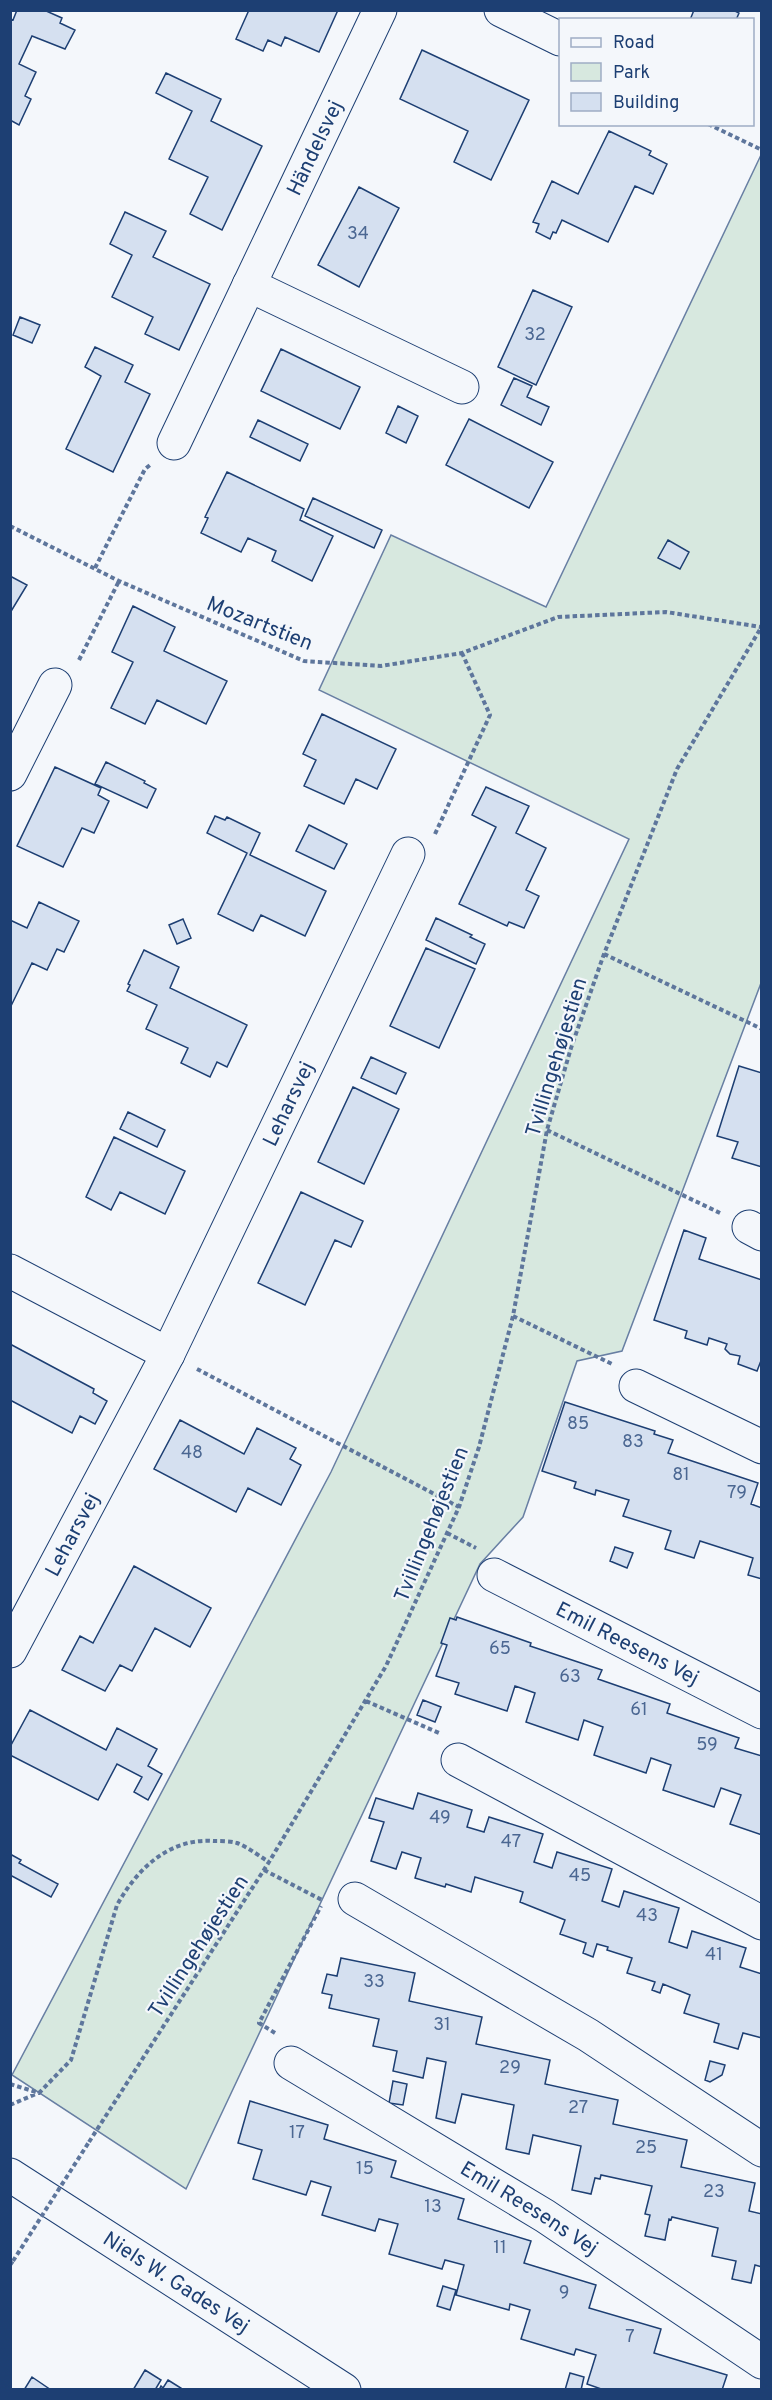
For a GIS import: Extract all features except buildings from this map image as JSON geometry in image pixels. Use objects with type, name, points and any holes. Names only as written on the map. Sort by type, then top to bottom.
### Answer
[{"type":"street","name":"Händelsvej","points":[[174,443],[380,10]]},
{"type":"street","points":[[501,10],[559,38]]},
{"type":"street","points":[[249,285],[462,387]]},
{"type":"street","points":[[10,774],[55,685]]},
{"type":"street","name":"Leharsvej","points":[[10,1651],[168,1354],[408,854]]},
{"type":"street","points":[[10,1271],[168,1354]]},
{"type":"street","points":[[636,1386],[762,1447]]},
{"type":"street","name":"Emil Reesens Vej","points":[[494,1575],[762,1712]]},
{"type":"street","points":[[458,1760],[762,1923]]},
{"type":"street","points":[[355,1899],[588,2035],[762,2150]]},
{"type":"street","name":"Emil Reesens Vej","points":[[291,2063],[545,2216],[762,2362]]},
{"type":"street","name":"Niels W. Gades Vej","points":[[10,2175],[344,2390]]},
{"type":"path","points":[[712,126],[762,150]]},
{"type":"path","points":[[95,568],[146,469],[174,443]]},
{"type":"path","name":"Mozartstien","points":[[10,526],[119,581],[304,661],[381,666],[462,653],[558,617],[666,612],[761,627]]},
{"type":"path","points":[[55,685],[76,666],[119,581]]},
{"type":"path","name":"Tvillingehøjestien","points":[[12,2263],[264,1870],[366,1701],[386,1666],[459,1507],[479,1447],[513,1316],[547,1130],[571,1048],[604,954],[677,769],[761,627]]},
{"type":"path","points":[[408,854],[436,834],[490,716],[462,653]]},
{"type":"path","points":[[604,954],[762,1029]]},
{"type":"path","points":[[547,1130],[755,1231]]},
{"type":"path","points":[[513,1316],[622,1368],[636,1386]]},
{"type":"path","points":[[168,1354],[459,1507]]},
{"type":"path","points":[[366,1701],[460,1743],[458,1760]]},
{"type":"path","points":[[10,2104],[39,2092],[71,2060],[117,1905],[129,1885],[140,1873],[166,1852],[199,1840],[235,1842],[269,1862]]},
{"type":"path","points":[[264,1870],[324,1902],[259,2023],[291,2043],[291,2063]]},
{"type":"path","points":[[10,2084],[39,2092]]},
{"type":"green space","points":[[761,155],[761,983],[622,1351],[577,1361],[523,1517],[480,1564],[186,2189],[12,2075],[331,1472],[629,839],[319,690],[391,535],[546,607]]}]
